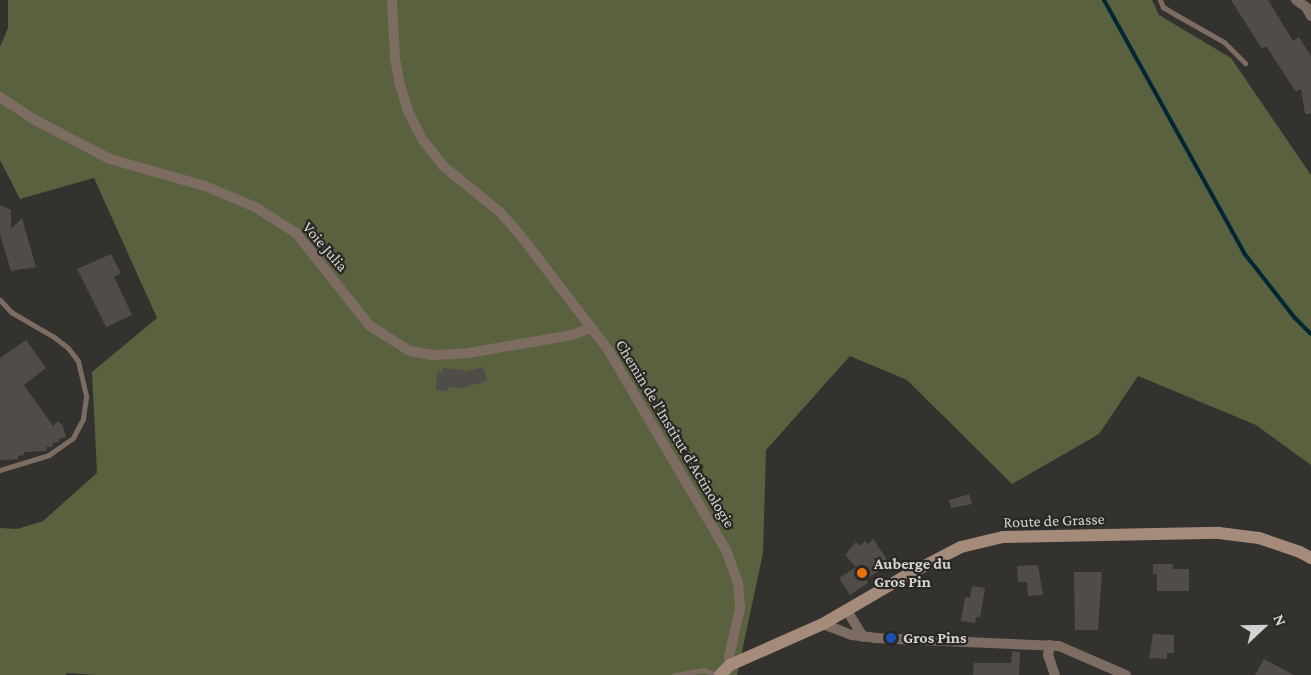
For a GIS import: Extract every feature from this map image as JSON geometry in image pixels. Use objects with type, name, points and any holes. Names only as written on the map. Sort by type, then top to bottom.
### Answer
[{"type":"main road","name":"Route de Grasse","points":[[718,675],[730,665],[848,612],[907,575],[961,547],[1003,537],[1220,533],[1259,538],[1311,558]]},
{"type":"street","name":"Chemin de l'Institut d'Actinologie","points":[[392,0],[395,58],[400,85],[408,111],[423,140],[443,166],[506,219],[611,354],[733,566],[740,608],[729,657],[730,665]]},
{"type":"street","points":[[1296,0],[1306,7],[1311,16]]},
{"type":"street","name":"Voie Julia","points":[[0,97],[35,120],[110,159],[205,186],[255,207],[296,233],[318,257],[349,303],[370,326],[410,351],[433,354],[468,353],[572,335],[591,328]]},
{"type":"street","points":[[848,612],[863,637]]},
{"type":"street","points":[[823,624],[863,637],[1050,645],[1071,649],[1126,675]]},
{"type":"street","points":[[1050,645],[1048,655],[1055,675]]},
{"type":"lane","points":[[1160,0],[1163,7],[1224,42],[1245,63]]},
{"type":"lane","points":[[0,300],[11,312],[54,337],[68,348],[78,361],[86,397],[83,419],[73,438],[49,455],[0,470]]},
{"type":"lane","points":[[674,675],[704,669],[718,675]]},
{"type":"green space","points":[[8,0],[1152,0],[1159,15],[1231,58],[1311,175],[1311,465],[1256,425],[1138,376],[1099,434],[1012,484],[907,380],[850,356],[766,450],[763,553],[737,675],[96,675],[67,673],[66,675],[0,675],[0,528],[17,529],[43,521],[97,473],[92,372],[157,318],[94,178],[20,199],[0,160],[0,47],[8,28]]},
{"type":"building","points":[[1231,0],[1268,0],[1293,41],[1299,37],[1311,56],[1311,114],[1305,114],[1301,89],[1296,92],[1266,46],[1262,49]]},
{"type":"building","points":[[0,205],[11,210],[11,229],[22,218],[36,267],[11,271],[0,234]]},
{"type":"building","points":[[111,254],[121,273],[114,277],[132,315],[106,327],[77,269]]},
{"type":"building","points":[[26,340],[46,368],[24,385],[53,426],[58,421],[63,426],[66,437],[53,443],[52,447],[46,447],[47,451],[24,452],[24,455],[18,456],[18,459],[0,460],[0,358]]},
{"type":"building","points":[[483,367],[487,381],[462,388],[449,387],[448,391],[436,390],[437,373],[442,373],[443,368],[463,370],[463,372]]},
{"type":"building","points":[[969,494],[972,504],[951,508],[949,500]]},
{"type":"building","name":"Auberge du Gros Pin","points":[[873,539],[890,564],[866,579],[868,583],[850,595],[839,578],[856,567],[845,555],[856,542],[859,546],[865,541],[868,544]]},
{"type":"building","points":[[1153,564],[1173,564],[1173,569],[1189,569],[1189,591],[1157,591],[1157,574],[1153,574]]},
{"type":"building","points":[[1038,565],[1043,595],[1028,596],[1027,582],[1018,582],[1017,566]]},
{"type":"building","points":[[1074,572],[1102,572],[1098,630],[1075,630]]},
{"type":"building","points":[[972,586],[985,588],[980,618],[976,617],[975,623],[961,621],[965,597],[970,598]]},
{"type":"building","points":[[1153,634],[1174,635],[1174,653],[1167,653],[1167,659],[1149,658]]},
{"type":"building","points":[[1012,651],[1020,652],[1019,675],[973,675],[974,663],[1011,663]]},
{"type":"building","points":[[1264,659],[1294,675],[1255,675]]},
{"type":"waterway","points":[[1104,0],[1244,253],[1294,317],[1311,334]]},
{"type":"place","name":"Auberge du Gros Pin","points":[[862,573]]},
{"type":"place","name":"Gros Pins","points":[[891,638]]}]
